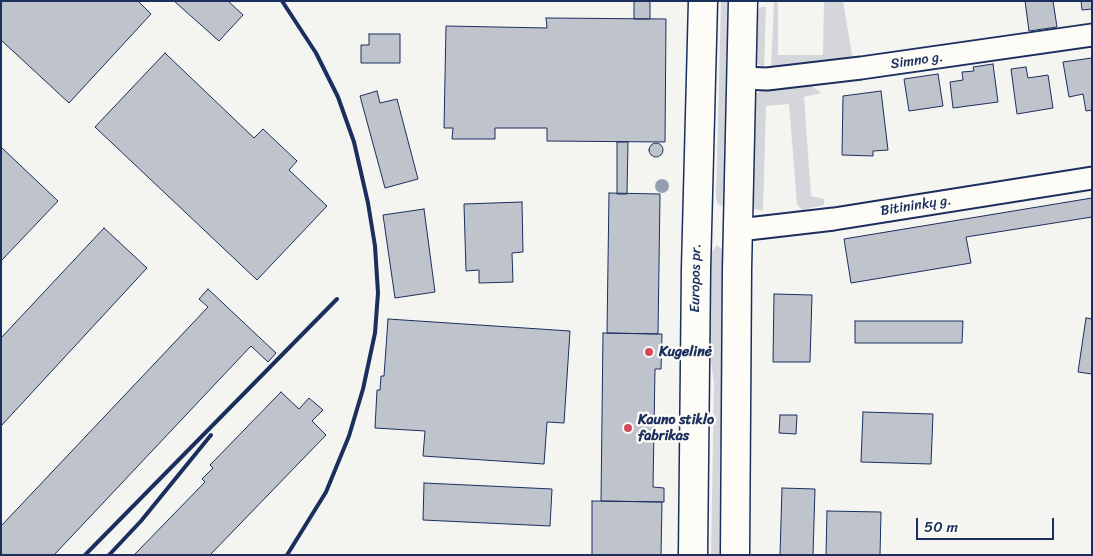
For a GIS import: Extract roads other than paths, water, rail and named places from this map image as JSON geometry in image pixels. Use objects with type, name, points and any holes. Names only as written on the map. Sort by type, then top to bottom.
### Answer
[{"type":"main road","name":"Europos pr.","points":[[693,555],[703,1]]},
{"type":"main road","points":[[735,555],[743,1]]},
{"type":"main road","points":[[698,196],[706,215],[718,227],[739,230]]},
{"type":"street","name":"Simno g.","points":[[742,78],[767,79],[861,68],[1092,35]]},
{"type":"street","name":"Bitininkų g.","points":[[739,230],[834,219],[1092,178]]},
{"type":"railway","points":[[282,1],[316,53],[338,97],[354,142],[368,203],[375,246],[378,293],[375,333],[363,389],[349,436],[326,492],[287,555]]},
{"type":"railway","points":[[85,555],[337,299]]},
{"type":"railway","points":[[109,555],[141,521],[211,435]]},
{"type":"place","name":"Kugelinė","points":[[649,352]]},
{"type":"place","name":"Kauno stiklo fabrikas","points":[[628,428]]}]
